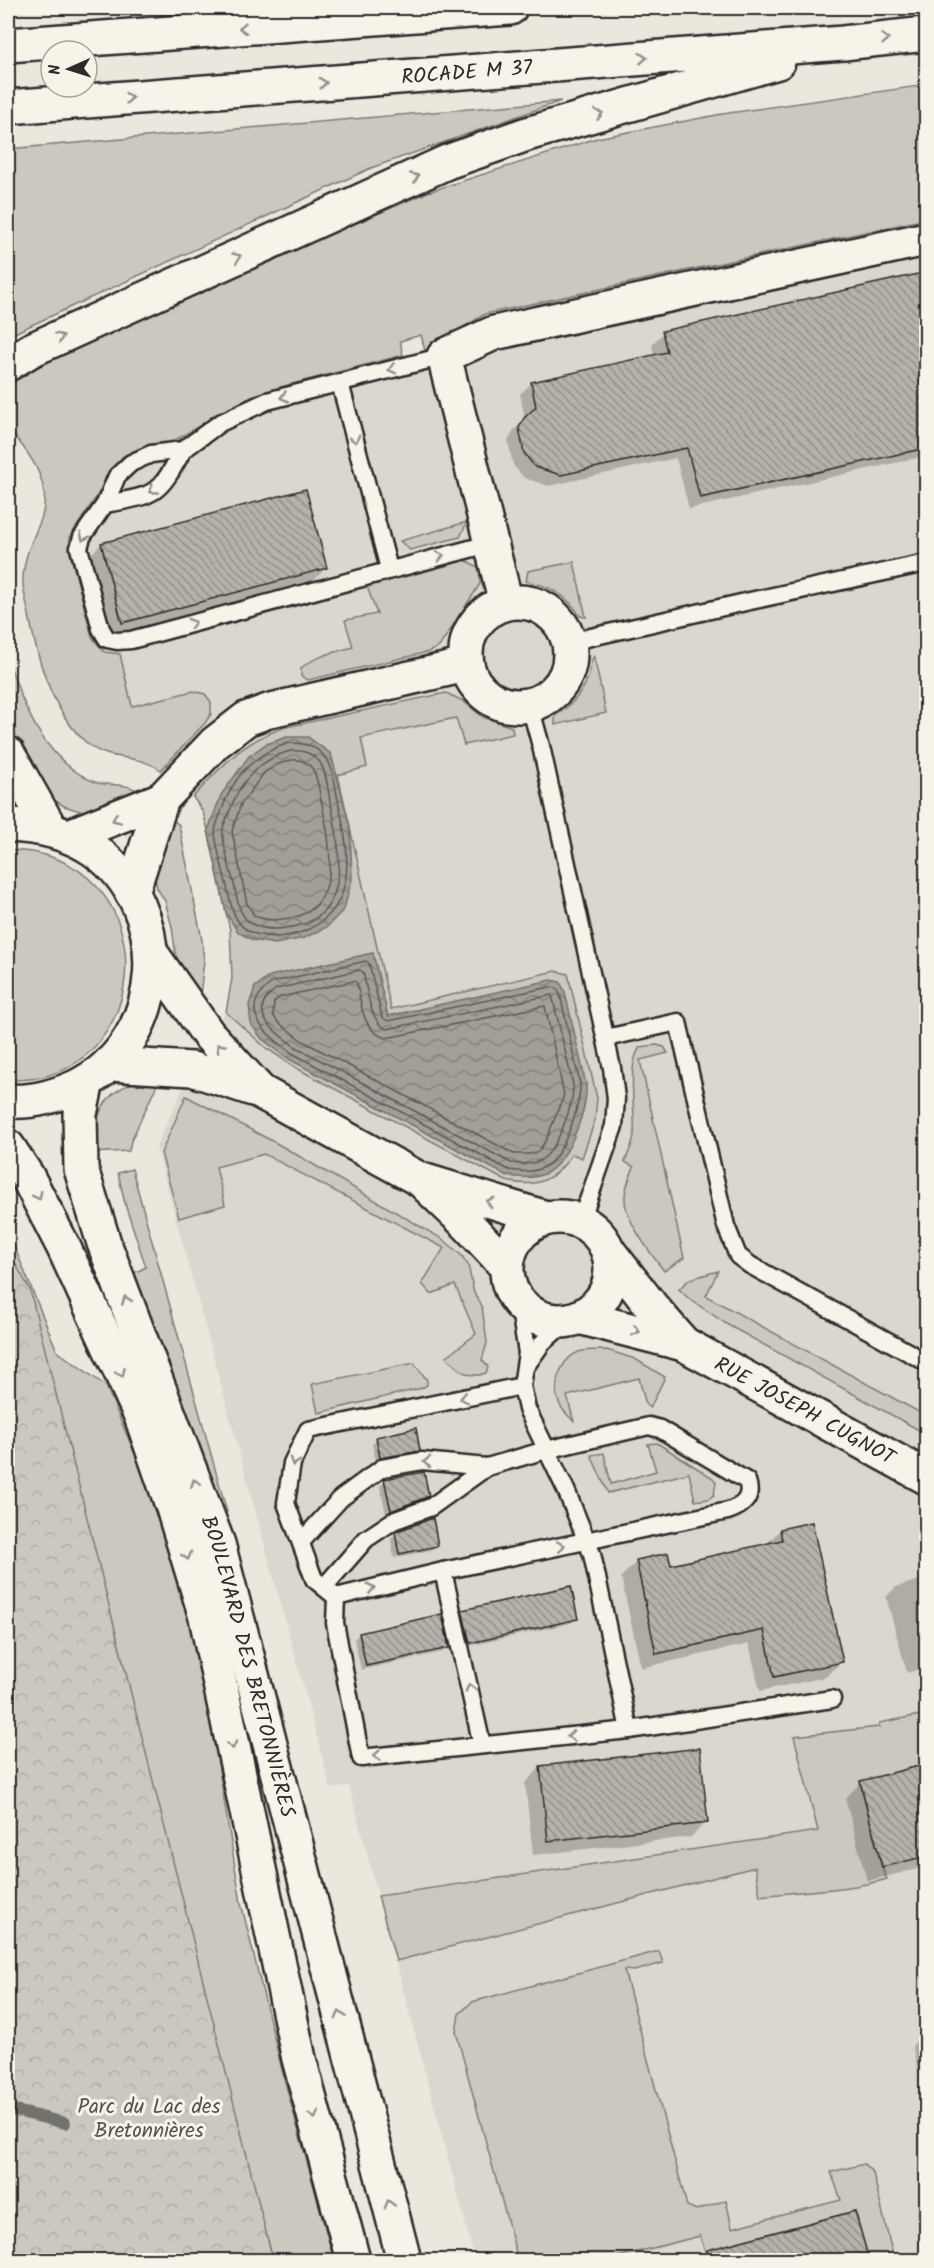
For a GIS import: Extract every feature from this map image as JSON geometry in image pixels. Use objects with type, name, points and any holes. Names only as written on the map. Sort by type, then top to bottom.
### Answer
[{"type":"main road","points":[[8,45],[510,8]]},
{"type":"main road","name":"ROCADE M 37","points":[[8,107],[843,43],[927,34]]},
{"type":"main road","points":[[8,364],[31,350],[447,162],[527,134],[843,43]]},
{"type":"main road","points":[[506,603],[444,356],[494,333],[927,239]]},
{"type":"main road","points":[[522,602],[538,606],[552,615],[562,627],[569,642],[570,659],[566,675],[557,689],[545,699],[530,706],[513,707],[497,703],[483,694],[472,681],[466,665],[466,649],[470,634],[478,620],[491,609],[506,603],[522,602]]},
{"type":"main road","points":[[132,892],[162,799],[215,743],[246,719],[271,710],[466,665]]},
{"type":"main road","points":[[8,754],[60,833]]},
{"type":"main road","points":[[60,833],[162,799]]},
{"type":"main road","points":[[8,825],[29,825],[60,833],[88,846],[105,859],[132,892],[146,922],[152,973],[143,1013],[123,1048],[98,1072],[51,1097],[8,1101]]},
{"type":"main road","points":[[151,953],[208,1034],[259,1091]]},
{"type":"main road","points":[[98,1072],[192,1069],[259,1091],[419,1179],[546,1218]]},
{"type":"main road","name":"BOULEVARD DES BRETONNIÈRES","points":[[98,1072],[80,1114],[81,1169],[104,1243],[218,1544],[404,2260]]},
{"type":"main road","name":"BOULEVARD DES BRETONNIÈRES","points":[[8,1146],[64,1248],[141,1416],[173,1508],[206,1617],[299,2059],[352,2260]]},
{"type":"main road","points":[[419,1179],[469,1226],[506,1266]]},
{"type":"main road","points":[[564,1216],[581,1221],[593,1229],[609,1252],[611,1268],[609,1283],[603,1297],[592,1309],[574,1318],[547,1319],[527,1310],[519,1303],[508,1280],[506,1266],[510,1250],[518,1236],[531,1224],[546,1218],[564,1216]]},
{"type":"main road","name":"RUE JOSEPH CUGNOT","points":[[609,1252],[684,1344]]},
{"type":"main road","name":"RUE JOSEPH CUGNOT","points":[[574,1318],[684,1344],[927,1477]]},
{"type":"lane","points":[[105,504],[155,493],[170,474],[183,450],[220,423],[267,401],[444,356]]},
{"type":"lane","points":[[340,383],[389,569]]},
{"type":"lane","points":[[183,450],[151,454],[131,463],[117,476],[105,504],[82,537],[79,548],[101,629],[107,639],[131,640],[492,543]]},
{"type":"lane","points":[[569,642],[927,563]]},
{"type":"lane","points":[[530,706],[606,1038],[616,1098],[614,1126],[581,1221]]},
{"type":"lane","points":[[606,1038],[678,1022],[726,1226],[738,1256],[750,1266],[927,1362]]},
{"type":"lane","points":[[519,1303],[527,1353],[522,1386],[527,1409],[588,1540],[629,1730]]},
{"type":"lane","points":[[525,1367],[543,1342],[574,1318]]},
{"type":"lane","points":[[522,1386],[308,1431],[292,1463],[286,1503],[314,1579],[330,1592],[361,1758],[629,1730],[832,1699]]},
{"type":"lane","points":[[649,1426],[660,1429],[747,1481],[749,1487],[748,1499],[741,1507],[443,1571],[330,1592],[366,1539],[393,1521],[431,1507],[487,1467],[546,1450],[649,1426]]},
{"type":"lane","points":[[300,1542],[341,1498],[382,1468],[422,1461],[487,1467]]},
{"type":"lane","points":[[443,1571],[482,1745]]},
{"type":"shaded area","points":[[926,219],[926,2260],[475,2260],[349,1786],[331,1789],[156,1146],[192,1069],[257,1090],[208,1034],[226,1012],[232,978],[230,930],[203,812],[193,797],[161,770],[205,723],[193,691],[132,707],[120,654],[104,652],[92,637],[69,549],[70,537],[122,457],[140,448],[172,442],[246,399],[273,389],[425,351],[485,314]]},
{"type":"green space","points":[[926,85],[926,219],[485,314],[425,351],[421,335],[400,341],[403,355],[273,389],[246,399],[172,442],[140,448],[122,457],[70,537],[69,549],[92,637],[104,652],[120,654],[132,706],[193,691],[205,694],[211,702],[211,714],[161,770],[142,761],[97,750],[76,732],[55,700],[47,682],[24,594],[25,563],[44,508],[44,495],[38,471],[32,459],[8,428],[8,379],[23,368],[428,192],[597,138],[722,114]]},
{"type":"green space","points":[[561,101],[371,168],[8,336],[8,149]]},
{"type":"green space","points":[[467,522],[460,537],[410,550],[400,541]]},
{"type":"green space","points":[[451,559],[467,561],[480,568],[480,584],[439,647],[428,652],[308,680],[301,676],[301,668],[313,660],[353,647],[345,620],[377,614],[366,584]]},
{"type":"green space","points":[[574,562],[586,617],[580,616],[564,597],[543,586],[526,581],[528,571]]},
{"type":"green space","points":[[594,656],[606,713],[555,725],[555,716],[571,703],[583,688]]},
{"type":"green space","points":[[8,658],[28,713],[49,746],[62,761],[77,773],[95,782],[130,787],[139,792],[86,813],[64,806],[41,788],[18,746],[8,707]]},
{"type":"green space","points":[[446,693],[463,701],[483,717],[512,727],[513,734],[464,745],[456,718],[361,738],[367,767],[338,775],[391,1009],[555,971],[568,974],[597,1098],[595,1120],[582,1158],[572,1154],[559,1171],[536,1183],[506,1181],[298,1069],[266,1048],[226,1012],[232,978],[230,930],[203,812],[193,797],[234,755],[257,739],[271,733],[286,727]]},
{"type":"green space","points":[[173,820],[179,825],[202,940],[204,961],[199,1004],[177,964],[172,927],[165,901],[157,888],[153,870],[162,834]]},
{"type":"green space","points":[[8,850],[61,861],[98,887],[119,925],[126,968],[118,1010],[95,1046],[58,1072],[8,1080]]},
{"type":"green space","points":[[656,1045],[664,1047],[668,1053],[640,1060],[684,1258],[664,1271],[634,1227],[625,1200],[626,1187],[634,1167],[625,1162],[634,1135],[633,1065],[640,1047]]},
{"type":"green space","points":[[161,1076],[131,1141],[129,1151],[91,1153],[97,1121],[108,1099],[129,1085]]},
{"type":"green space","points":[[186,1096],[278,1144],[444,1240],[462,1256],[468,1265],[474,1293],[482,1306],[487,1343],[482,1360],[488,1367],[486,1373],[474,1375],[464,1372],[446,1357],[476,1334],[455,1285],[431,1294],[422,1284],[444,1248],[264,1154],[216,1167],[225,1205],[179,1218],[161,1153]]},
{"type":"green space","points":[[132,1169],[227,1512],[219,1514],[132,1274],[146,1267],[125,1204],[118,1173]]},
{"type":"green space","name":"Parc du Lac des Bretonnières","points":[[8,1231],[57,1351],[106,1386],[169,1534],[188,1603],[205,1684],[241,1903],[284,2078],[334,2260],[8,2260]]},
{"type":"green space","name":"Parc du Lac des Bretonnières","points":[[8,1250],[30,1290],[273,2260],[8,2260]]},
{"type":"green space","points":[[718,1271],[706,1296],[926,1416],[926,1434],[728,1325],[688,1298],[679,1289],[690,1279]]},
{"type":"green space","points":[[607,1350],[635,1359],[665,1377],[650,1408],[646,1405],[639,1378],[567,1396],[574,1422],[561,1407],[558,1399],[559,1374],[574,1354],[582,1351]]},
{"type":"green space","points":[[414,1363],[427,1380],[427,1385],[422,1388],[318,1413],[312,1384]]},
{"type":"green space","points":[[657,1443],[713,1478],[716,1482],[714,1495],[708,1499],[695,1501],[689,1473],[608,1493],[591,1455],[604,1453],[611,1484],[656,1471],[648,1444]]},
{"type":"green space","points":[[925,1714],[926,1764],[860,1782],[887,1879],[840,1888],[760,1896],[755,1867],[396,1961],[378,1896],[818,1831],[794,1736],[879,1727],[879,1723]]},
{"type":"green space","points":[[659,1951],[663,1963],[634,1971],[624,1970],[687,2206],[697,2210],[726,2200],[732,2228],[841,2200],[831,2172],[864,2164],[873,2173],[894,2260],[869,2260],[855,2211],[705,2251],[700,2236],[606,2260],[518,2260],[456,2032],[459,2014],[472,2002]]},
{"type":"water","points":[[287,737],[308,737],[331,754],[350,826],[352,879],[344,909],[327,927],[304,938],[275,944],[252,940],[238,932],[226,913],[208,830],[221,795],[249,756],[266,744]]},
{"type":"water","points":[[373,953],[388,1016],[551,980],[560,982],[565,992],[586,1084],[586,1094],[576,1132],[564,1156],[548,1172],[534,1177],[507,1176],[289,1059],[262,1039],[251,1024],[249,1005],[255,987],[270,976]]},
{"type":"building","points":[[927,272],[927,448],[700,498],[687,448],[561,475],[535,467],[524,453],[519,428],[524,418],[536,407],[531,382],[667,352],[662,331]]},
{"type":"building","points":[[306,489],[327,568],[122,623],[101,543]]},
{"type":"building","points":[[416,1428],[420,1451],[380,1458],[376,1437]]},
{"type":"building","points":[[424,1472],[429,1496],[391,1511],[384,1479]]},
{"type":"building","points":[[433,1518],[438,1546],[399,1554],[395,1532]]},
{"type":"building","points":[[812,1522],[843,1662],[774,1677],[764,1630],[656,1654],[636,1560],[668,1553],[671,1565],[782,1540],[780,1529]]},
{"type":"building","points":[[571,1586],[578,1619],[470,1643],[462,1610]]},
{"type":"building","points":[[442,1614],[449,1648],[366,1666],[359,1633]]},
{"type":"building","points":[[700,1748],[708,1823],[548,1841],[540,1766]]},
{"type":"building","points":[[927,1764],[927,1856],[882,1867],[860,1781]]},
{"type":"building","points":[[855,2211],[869,2260],[708,2260],[707,2250]]},
{"type":"waterway","points":[[8,2109],[65,2123]]}]
